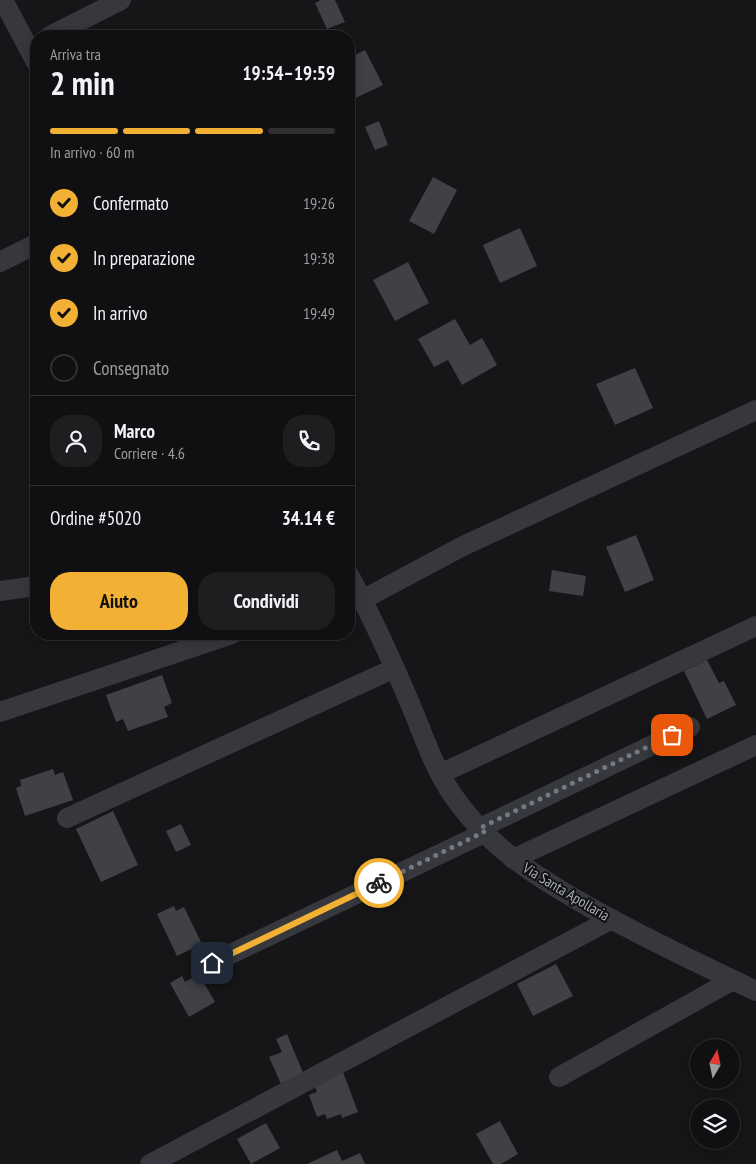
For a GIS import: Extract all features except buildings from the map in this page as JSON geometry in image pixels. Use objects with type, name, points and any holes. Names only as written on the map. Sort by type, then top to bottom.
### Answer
[{"type":"street","points":[[3,0],[30,44]]},
{"type":"street","points":[[62,30],[121,0]]},
{"type":"street","points":[[0,262],[30,247]]},
{"type":"street","points":[[355,590],[463,546],[756,410]]},
{"type":"street","points":[[0,592],[30,587]]},
{"type":"street","name":"Via Santa Apollaria","points":[[355,592],[395,668],[440,774],[457,801],[482,830],[513,859],[542,880],[612,919],[756,991]]},
{"type":"street","points":[[440,774],[756,626]]},
{"type":"street","points":[[0,712],[214,640]]},
{"type":"street","points":[[67,818],[395,668]]},
{"type":"street","points":[[212,963],[690,727]]},
{"type":"street","points":[[513,859],[756,745]]},
{"type":"street","points":[[150,1164],[612,919]]},
{"type":"street","points":[[559,1077],[733,980]]},
{"type":"way so far","points":[[379,883],[484,832],[480,828],[672,735]]},
{"type":"route","points":[[212,963],[379,883]]}]
